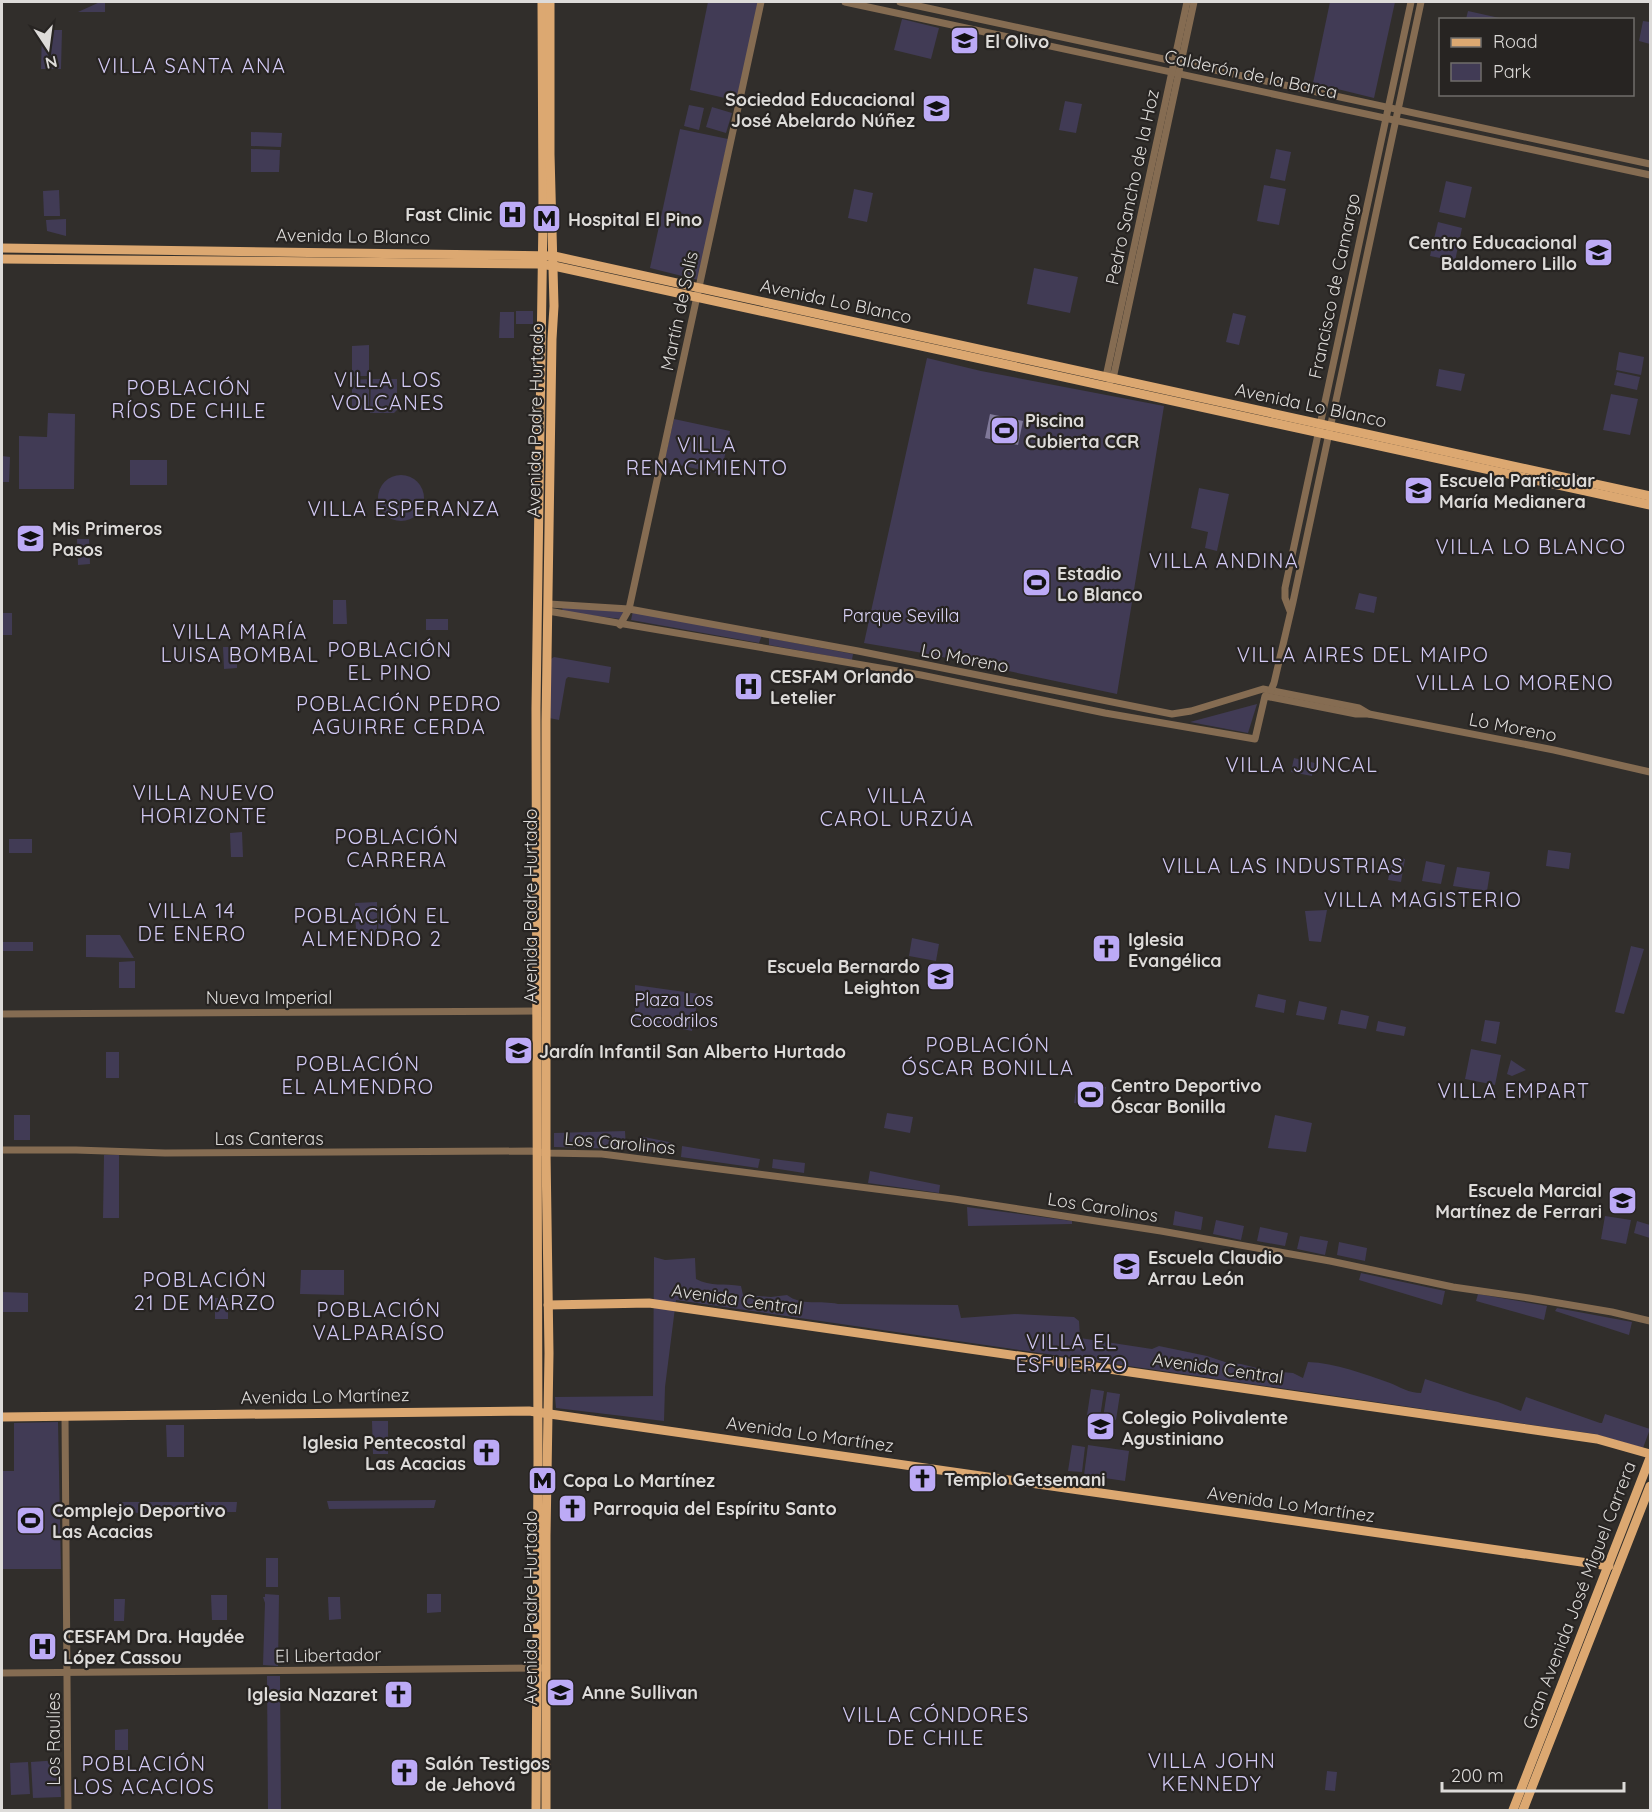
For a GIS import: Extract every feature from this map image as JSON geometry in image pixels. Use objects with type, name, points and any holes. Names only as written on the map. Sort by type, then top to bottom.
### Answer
[{"type":"main road","name":"Avenida Padre Hurtado","points":[[536,1810],[548,1413],[548,1305],[536,1011],[536,708],[542,260],[542,2]]},
{"type":"main road","name":"Avenida Padre Hurtado","points":[[546,1810],[541,1668],[537,1297],[542,1152],[546,721],[554,261],[550,154],[550,2]]},
{"type":"main road","name":"Avenida Lo Blanco","points":[[2,248],[554,261],[1324,429],[1650,505]]},
{"type":"main road","name":"Avenida Lo Blanco","points":[[2,259],[542,260]]},
{"type":"main road","name":"Avenida Lo Blanco","points":[[1324,429],[1650,496]]},
{"type":"main road","points":[[538,598],[543,607],[549,607]]},
{"type":"main road","points":[[537,1297],[548,1305]]},
{"type":"main road","name":"Avenida Central","points":[[548,1305],[650,1304],[1597,1439],[1650,1456]]},
{"type":"main road","name":"Avenida Lo Martínez","points":[[2,1417],[538,1412],[1609,1566]]},
{"type":"main road","name":"Gran Avenida José Miguel Carrera","points":[[1513,1810],[1650,1456]]},
{"type":"main road","name":"Gran Avenida José Miguel Carrera","points":[[1523,1810],[1650,1486]]},
{"type":"main road","points":[[1609,1566],[1615,1576]]},
{"type":"street","name":"Martín de Solís","points":[[620,625],[629,609],[761,2]]},
{"type":"street","name":"Calderón de la Barca","points":[[845,2],[1650,175]]},
{"type":"street","name":"Calderón de la Barca","points":[[900,2],[1650,164]]},
{"type":"street","name":"Pedro Sancho de la Hoz","points":[[1178,62],[1187,2]]},
{"type":"street","name":"Pedro Sancho de la Hoz","points":[[1110,382],[1107,372],[1175,73],[1194,2]]},
{"type":"street","name":"Francisco de Camargo","points":[[1271,690],[1293,602],[1324,429],[1411,2]]},
{"type":"street","name":"Francisco de Camargo","points":[[1290,611],[1285,598],[1285,588],[1324,429],[1421,2]]},
{"type":"street","name":"Lo Moreno","points":[[549,607],[629,609],[1172,714],[1191,711],[1263,688],[1359,708],[1369,714]]},
{"type":"street","name":"Lo Moreno","points":[[549,607],[620,625],[921,675],[1094,711],[1255,739],[1265,696],[1554,750],[1650,772]]},
{"type":"street","points":[[765,634],[765,649]]},
{"type":"street","name":"Nueva Imperial","points":[[2,1014],[536,1011]]},
{"type":"street","name":"Las Canteras","points":[[2,1150],[88,1150],[165,1154],[542,1152]]},
{"type":"street","name":"Los Carolinos","points":[[542,1152],[625,1156],[965,1201],[1208,1239],[1454,1287],[1612,1312],[1650,1321]]},
{"type":"street","name":"Los Raulíes","points":[[65,1416],[68,1810]]},
{"type":"street","name":"El Libertador","points":[[2,1672],[541,1668]]},
{"type":"green space","points":[[105,2],[105,12],[78,12]]},
{"type":"green space","points":[[708,2],[758,2],[738,101],[690,90]]},
{"type":"green space","points":[[1330,2],[1395,2],[1374,98],[1313,83]]},
{"type":"green space","points":[[1468,11],[1500,18],[1466,18]]},
{"type":"green space","points":[[902,19],[939,28],[931,59],[894,50]]},
{"type":"green space","points":[[1643,21],[1650,22],[1650,44],[1639,41]]},
{"type":"green space","points":[[42,30],[62,30],[61,69],[41,69]]},
{"type":"green space","points":[[1065,101],[1082,104],[1076,133],[1059,130]]},
{"type":"green space","points":[[689,105],[704,108],[699,130],[684,126]]},
{"type":"green space","points":[[712,107],[732,113],[726,133],[706,127]]},
{"type":"green space","points":[[680,129],[728,139],[698,280],[650,268]]},
{"type":"green space","points":[[251,132],[282,133],[281,147],[251,146]]},
{"type":"green space","points":[[251,149],[280,150],[279,172],[251,172]]},
{"type":"green space","points":[[1276,149],[1291,152],[1285,181],[1270,178]]},
{"type":"green space","points":[[1446,181],[1472,187],[1465,218],[1439,212]]},
{"type":"green space","points":[[1264,185],[1286,189],[1279,225],[1257,221]]},
{"type":"green space","points":[[854,189],[873,193],[867,222],[848,218]]},
{"type":"green space","points":[[59,190],[60,216],[44,216],[43,191]]},
{"type":"green space","points":[[66,219],[66,236],[47,231],[46,220]]},
{"type":"green space","points":[[1438,222],[1462,228],[1455,261],[1430,256]]},
{"type":"green space","points":[[1034,268],[1078,277],[1070,313],[1027,304]]},
{"type":"green space","points":[[516,311],[533,311],[533,324],[516,324]]},
{"type":"green space","points":[[500,312],[514,312],[514,338],[499,338]]},
{"type":"green space","points":[[1233,313],[1246,316],[1239,345],[1226,342]]},
{"type":"green space","points":[[369,345],[369,376],[352,376],[352,346]]},
{"type":"green space","points":[[1619,352],[1644,357],[1641,375],[1616,370]]},
{"type":"green space","name":"Estadio Lo Blanco","points":[[927,358],[981,371],[1164,406],[1117,694],[923,653],[864,643]]},
{"type":"green space","points":[[1439,369],[1465,374],[1461,391],[1436,386]]},
{"type":"green space","points":[[1617,372],[1640,377],[1637,390],[1614,385]]},
{"type":"green space","points":[[369,379],[369,410],[352,410],[352,380]]},
{"type":"green space","name":"VILLA LOS VOLCANES","points":[[371,379],[397,379],[397,410],[394,413],[370,413]]},
{"type":"green space","points":[[1611,394],[1638,399],[1630,435],[1603,430]]},
{"type":"green space","points":[[48,413],[75,414],[74,489],[19,489],[19,436],[47,437]]},
{"type":"green space","points":[[674,419],[730,431],[721,474],[664,462]]},
{"type":"green space","points":[[2,456],[10,457],[9,482],[2,482]]},
{"type":"green space","points":[[130,460],[167,460],[167,485],[130,485]]},
{"type":"green space","name":"VILLA ESPERANZA","points":[[406,475],[418,481],[423,489],[423,507],[418,515],[410,520],[396,521],[388,518],[381,511],[378,493],[381,485],[388,478]]},
{"type":"green space","points":[[1199,488],[1229,494],[1217,551],[1205,548],[1208,532],[1191,528]]},
{"type":"green space","points":[[77,539],[89,539],[90,564],[78,565]]},
{"type":"green space","points":[[1359,593],[1377,597],[1374,613],[1355,609]]},
{"type":"green space","points":[[333,600],[346,600],[347,624],[333,624]]},
{"type":"green space","points":[[564,606],[624,610],[621,619],[564,612],[562,609]]},
{"type":"green space","points":[[633,611],[762,635],[759,643],[631,620]]},
{"type":"green space","points":[[2,613],[12,613],[12,635],[2,635]]},
{"type":"green space","points":[[426,619],[448,619],[448,630],[426,630]]},
{"type":"green space","points":[[769,638],[853,654],[852,660],[769,645]]},
{"type":"green space","points":[[223,647],[237,647],[237,668],[224,669]]},
{"type":"green space","points":[[554,657],[611,667],[609,683],[568,677],[566,679],[559,720],[549,718],[551,659]]},
{"type":"green space","points":[[1257,704],[1248,733],[1190,722]]},
{"type":"green space","points":[[1294,758],[1315,763],[1312,776],[1291,772]]},
{"type":"green space","points":[[242,832],[243,857],[231,857],[230,833]]},
{"type":"green space","points":[[9,839],[32,839],[32,853],[9,853]]},
{"type":"green space","points":[[1548,850],[1571,853],[1569,869],[1546,866]]},
{"type":"green space","points":[[1393,857],[1405,859],[1401,882],[1388,880]]},
{"type":"green space","points":[[1426,861],[1445,865],[1441,884],[1422,881]]},
{"type":"green space","points":[[1457,867],[1490,872],[1487,891],[1453,886]]},
{"type":"green space","name":"POBLACIÓN EL ALMENDRO 2","points":[[377,902],[377,933],[356,933],[355,903]]},
{"type":"green space","points":[[1327,910],[1321,942],[1309,941],[1305,911]]},
{"type":"green space","points":[[379,912],[391,912],[391,931],[378,931]]},
{"type":"green space","points":[[86,935],[120,935],[134,958],[86,957]]},
{"type":"green space","points":[[912,938],[939,944],[936,961],[909,956]]},
{"type":"green space","points":[[2,942],[33,942],[33,951],[2,951]]},
{"type":"green space","points":[[1631,946],[1644,949],[1624,1014],[1615,1012]]},
{"type":"green space","points":[[135,961],[135,988],[119,988],[119,962]]},
{"type":"green space","name":"Plaza Los Cocodrilos","points":[[635,985],[699,994],[692,1031],[635,1019]]},
{"type":"green space","points":[[1258,994],[1286,1000],[1284,1013],[1255,1007]]},
{"type":"green space","points":[[1299,1001],[1327,1007],[1324,1020],[1296,1015]]},
{"type":"green space","points":[[1341,1010],[1369,1016],[1366,1029],[1338,1024]]},
{"type":"green space","points":[[1485,1020],[1500,1022],[1496,1044],[1481,1041]]},
{"type":"green space","points":[[1378,1021],[1406,1027],[1404,1036],[1376,1031]]},
{"type":"green space","points":[[1471,1049],[1501,1055],[1495,1085],[1465,1079]]},
{"type":"green space","points":[[106,1052],[119,1052],[119,1078],[106,1078]]},
{"type":"green space","points":[[1511,1060],[1526,1070],[1512,1076],[1507,1074]]},
{"type":"green space","name":"Centro Deportivo Óscar Bonilla","points":[[1077,1083],[1106,1087],[1102,1107],[1074,1103]]},
{"type":"green space","points":[[887,1113],[913,1117],[910,1133],[884,1128]]},
{"type":"green space","points":[[14,1115],[30,1115],[30,1140],[14,1140]]},
{"type":"green space","points":[[1275,1115],[1312,1123],[1306,1152],[1268,1148]]},
{"type":"green space","points":[[625,1131],[626,1149],[554,1147],[554,1133]]},
{"type":"green space","points":[[639,1136],[674,1143],[671,1155],[638,1150]]},
{"type":"green space","points":[[682,1146],[760,1159],[758,1168],[681,1157]]},
{"type":"green space","points":[[104,1155],[119,1155],[119,1218],[103,1218]]},
{"type":"green space","points":[[773,1159],[805,1163],[804,1173],[772,1168]]},
{"type":"green space","points":[[870,1171],[940,1185],[939,1193],[868,1183]]},
{"type":"green space","points":[[967,1207],[1072,1221],[1072,1224],[968,1226]]},
{"type":"green space","points":[[1175,1211],[1203,1217],[1201,1230],[1173,1225]]},
{"type":"green space","points":[[1605,1216],[1631,1220],[1626,1244],[1601,1239]]},
{"type":"green space","points":[[1216,1220],[1244,1226],[1241,1240],[1213,1234]]},
{"type":"green space","points":[[1637,1221],[1650,1225],[1650,1238],[1634,1233]]},
{"type":"green space","points":[[1260,1227],[1288,1233],[1285,1246],[1257,1241]]},
{"type":"green space","points":[[1300,1236],[1328,1241],[1325,1255],[1297,1249]]},
{"type":"green space","points":[[1339,1242],[1367,1248],[1365,1261],[1337,1255]]},
{"type":"green space","points":[[654,1257],[665,1260],[695,1258],[696,1279],[712,1284],[741,1286],[743,1295],[771,1297],[787,1295],[805,1302],[838,1304],[958,1305],[961,1318],[1015,1314],[1074,1317],[1079,1321],[1080,1338],[1152,1349],[1159,1346],[1228,1363],[1293,1373],[1303,1378],[1308,1362],[1329,1364],[1417,1393],[1421,1393],[1425,1379],[1521,1411],[1526,1397],[1600,1423],[1605,1414],[1650,1429],[1643,1448],[1595,1434],[676,1300],[665,1387],[664,1421],[556,1408],[555,1397],[653,1396]]},
{"type":"green space","points":[[301,1270],[344,1270],[344,1295],[300,1294]]},
{"type":"green space","points":[[1361,1273],[1445,1291],[1442,1305],[1359,1280]]},
{"type":"green space","points":[[2,1292],[28,1293],[28,1312],[2,1312]]},
{"type":"green space","points":[[1478,1294],[1547,1306],[1544,1320],[1476,1301]]},
{"type":"green space","points":[[215,1298],[228,1298],[228,1319],[215,1319]]},
{"type":"green space","points":[[1557,1308],[1632,1322],[1629,1335],[1555,1311]]},
{"type":"green space","points":[[1091,1389],[1104,1391],[1100,1417],[1087,1415]]},
{"type":"green space","points":[[1107,1392],[1120,1394],[1116,1420],[1103,1418]]},
{"type":"green space","points":[[372,1421],[388,1421],[388,1454],[373,1454]]},
{"type":"green space","name":"Complejo Deportivo Las Acacias","points":[[58,1422],[61,1569],[2,1569],[2,1471],[14,1471],[14,1423]]},
{"type":"green space","points":[[166,1425],[184,1425],[184,1457],[167,1457]]},
{"type":"green space","points":[[1072,1445],[1085,1447],[1082,1472],[1068,1471]]},
{"type":"green space","points":[[1088,1445],[1129,1451],[1125,1481],[1084,1475]]},
{"type":"green space","points":[[436,1500],[434,1508],[329,1509],[327,1501]]},
{"type":"green space","points":[[117,1502],[237,1502],[236,1512],[118,1513]]},
{"type":"green space","points":[[266,1558],[278,1558],[278,1587],[266,1587]]},
{"type":"green space","points":[[265,1594],[279,1595],[278,1666],[263,1665],[265,1603],[263,1597]]},
{"type":"green space","points":[[427,1594],[441,1594],[441,1612],[427,1613]]},
{"type":"green space","points":[[211,1595],[227,1595],[227,1620],[212,1620]]},
{"type":"green space","points":[[328,1597],[340,1597],[341,1619],[329,1620]]},
{"type":"green space","points":[[114,1599],[125,1599],[124,1621],[114,1621]]},
{"type":"green space","points":[[267,1676],[280,1676],[281,1810],[268,1810]]},
{"type":"green space","points":[[128,1729],[128,1750],[115,1750],[115,1730]]},
{"type":"green space","points":[[59,1760],[61,1797],[33,1798],[31,1762]]},
{"type":"green space","points":[[28,1762],[30,1794],[11,1795],[10,1763]]},
{"type":"green space","points":[[1327,1771],[1337,1772],[1335,1791],[1325,1790]]},
{"type":"shaded area","name":"Piscina Cubierta CCR","points":[[990,414],[1023,421],[1018,445],[985,438]]},
{"type":"place","name":"El Olivo","points":[[964,41]]},
{"type":"place","name":"Sociedad Educacional José Abelardo Núñez","points":[[936,109]]},
{"type":"place","name":"Fast Clinic","points":[[513,214]]},
{"type":"place","name":"Hospital El Pino","points":[[547,219]]},
{"type":"place","name":"Centro Educacional Baldomero Lillo","points":[[1598,252]]},
{"type":"place","name":"Piscina Cubierta CCR","points":[[1004,430]]},
{"type":"place","name":"Escuela Particular María Medianera","points":[[1418,490]]},
{"type":"place","name":"Mis Primeros Pasos","points":[[31,538]]},
{"type":"place","name":"Estadio Lo Blanco","points":[[1036,583]]},
{"type":"place","name":"CESFAM Orlando Letelier","points":[[749,686]]},
{"type":"place","name":"Iglesia Evangélica","points":[[1107,949]]},
{"type":"place","name":"Escuela Bernardo Leighton","points":[[941,976]]},
{"type":"place","name":"Jardín Infantil San Alberto Hurtado","points":[[518,1051]]},
{"type":"place","name":"Centro Deportivo Óscar Bonilla","points":[[1090,1095]]},
{"type":"place","name":"Escuela Marcial Martínez de Ferrari","points":[[1623,1200]]},
{"type":"place","name":"Escuela Claudio Arrau León","points":[[1127,1267]]},
{"type":"place","name":"Colegio Polivalente Agustiniano","points":[[1101,1427]]},
{"type":"place","name":"Iglesia Pentecostal Las Acacias","points":[[487,1452]]},
{"type":"place","name":"Templo Getsemani","points":[[923,1479]]},
{"type":"place","name":"Copa Lo Martínez","points":[[542,1480]]},
{"type":"place","name":"Parroquia del Espíritu Santo","points":[[572,1508]]},
{"type":"place","name":"Complejo Deportivo Las Acacias","points":[[31,1520]]},
{"type":"place","name":"CESFAM Dra. Haydée López Cassou","points":[[42,1646]]},
{"type":"place","name":"Anne Sullivan","points":[[561,1692]]},
{"type":"place","name":"Iglesia Nazaret","points":[[399,1694]]},
{"type":"place","name":"Salón Testigos de Jehová","points":[[404,1773]]},
{"type":"district","name":"VILLA SANTA ANA","points":[[192,65]]},
{"type":"district","name":"VILLA LOS VOLCANES","points":[[388,390]]},
{"type":"district","name":"POBLACIÓN RÍOS DE CHILE","points":[[189,398]]},
{"type":"district","name":"VILLA RENACIMIENTO","points":[[707,456]]},
{"type":"district","name":"VILLA ESPERANZA","points":[[404,508]]},
{"type":"district","name":"VILLA LO BLANCO","points":[[1531,546]]},
{"type":"district","name":"VILLA ANDINA","points":[[1224,560]]},
{"type":"district","name":"VILLA MARÍA LUISA BOMBAL","points":[[240,642]]},
{"type":"district","name":"VILLA AIRES DEL MAIPO","points":[[1363,654]]},
{"type":"district","name":"POBLACIÓN EL PINO","points":[[390,660]]},
{"type":"district","name":"VILLA LO MORENO","points":[[1515,682]]},
{"type":"district","name":"POBLACIÓN PEDRO AGUIRRE CERDA","points":[[399,714]]},
{"type":"district","name":"VILLA JUNCAL","points":[[1302,764]]},
{"type":"district","name":"VILLA NUEVO HORIZONTE","points":[[204,804]]},
{"type":"district","name":"VILLA CAROL URZÚA","points":[[897,806]]},
{"type":"district","name":"POBLACIÓN CARRERA","points":[[397,848]]},
{"type":"district","name":"VILLA LAS INDUSTRIAS","points":[[1283,865]]},
{"type":"district","name":"VILLA MAGISTERIO","points":[[1423,899]]},
{"type":"district","name":"VILLA 14 DE ENERO","points":[[192,922]]},
{"type":"district","name":"POBLACIÓN EL ALMENDRO 2","points":[[372,926]]},
{"type":"district","name":"POBLACIÓN ÓSCAR BONILLA","points":[[988,1056]]},
{"type":"district","name":"POBLACIÓN EL ALMENDRO","points":[[358,1074]]},
{"type":"district","name":"VILLA EMPART","points":[[1514,1090]]},
{"type":"district","name":"POBLACIÓN 21 DE MARZO","points":[[205,1290]]},
{"type":"district","name":"POBLACIÓN VALPARAÍSO","points":[[379,1320]]},
{"type":"district","name":"VILLA EL ESFUERZO","points":[[1072,1352]]},
{"type":"district","name":"VILLA CÓNDORES DE CHILE","points":[[936,1726]]},
{"type":"district","name":"VILLA JOHN KENNEDY","points":[[1212,1772]]},
{"type":"district","name":"POBLACIÓN LOS ACACIOS","points":[[144,1774]]},
{"type":"park label","name":"Parque Sevilla","points":[[901,615]]}]
